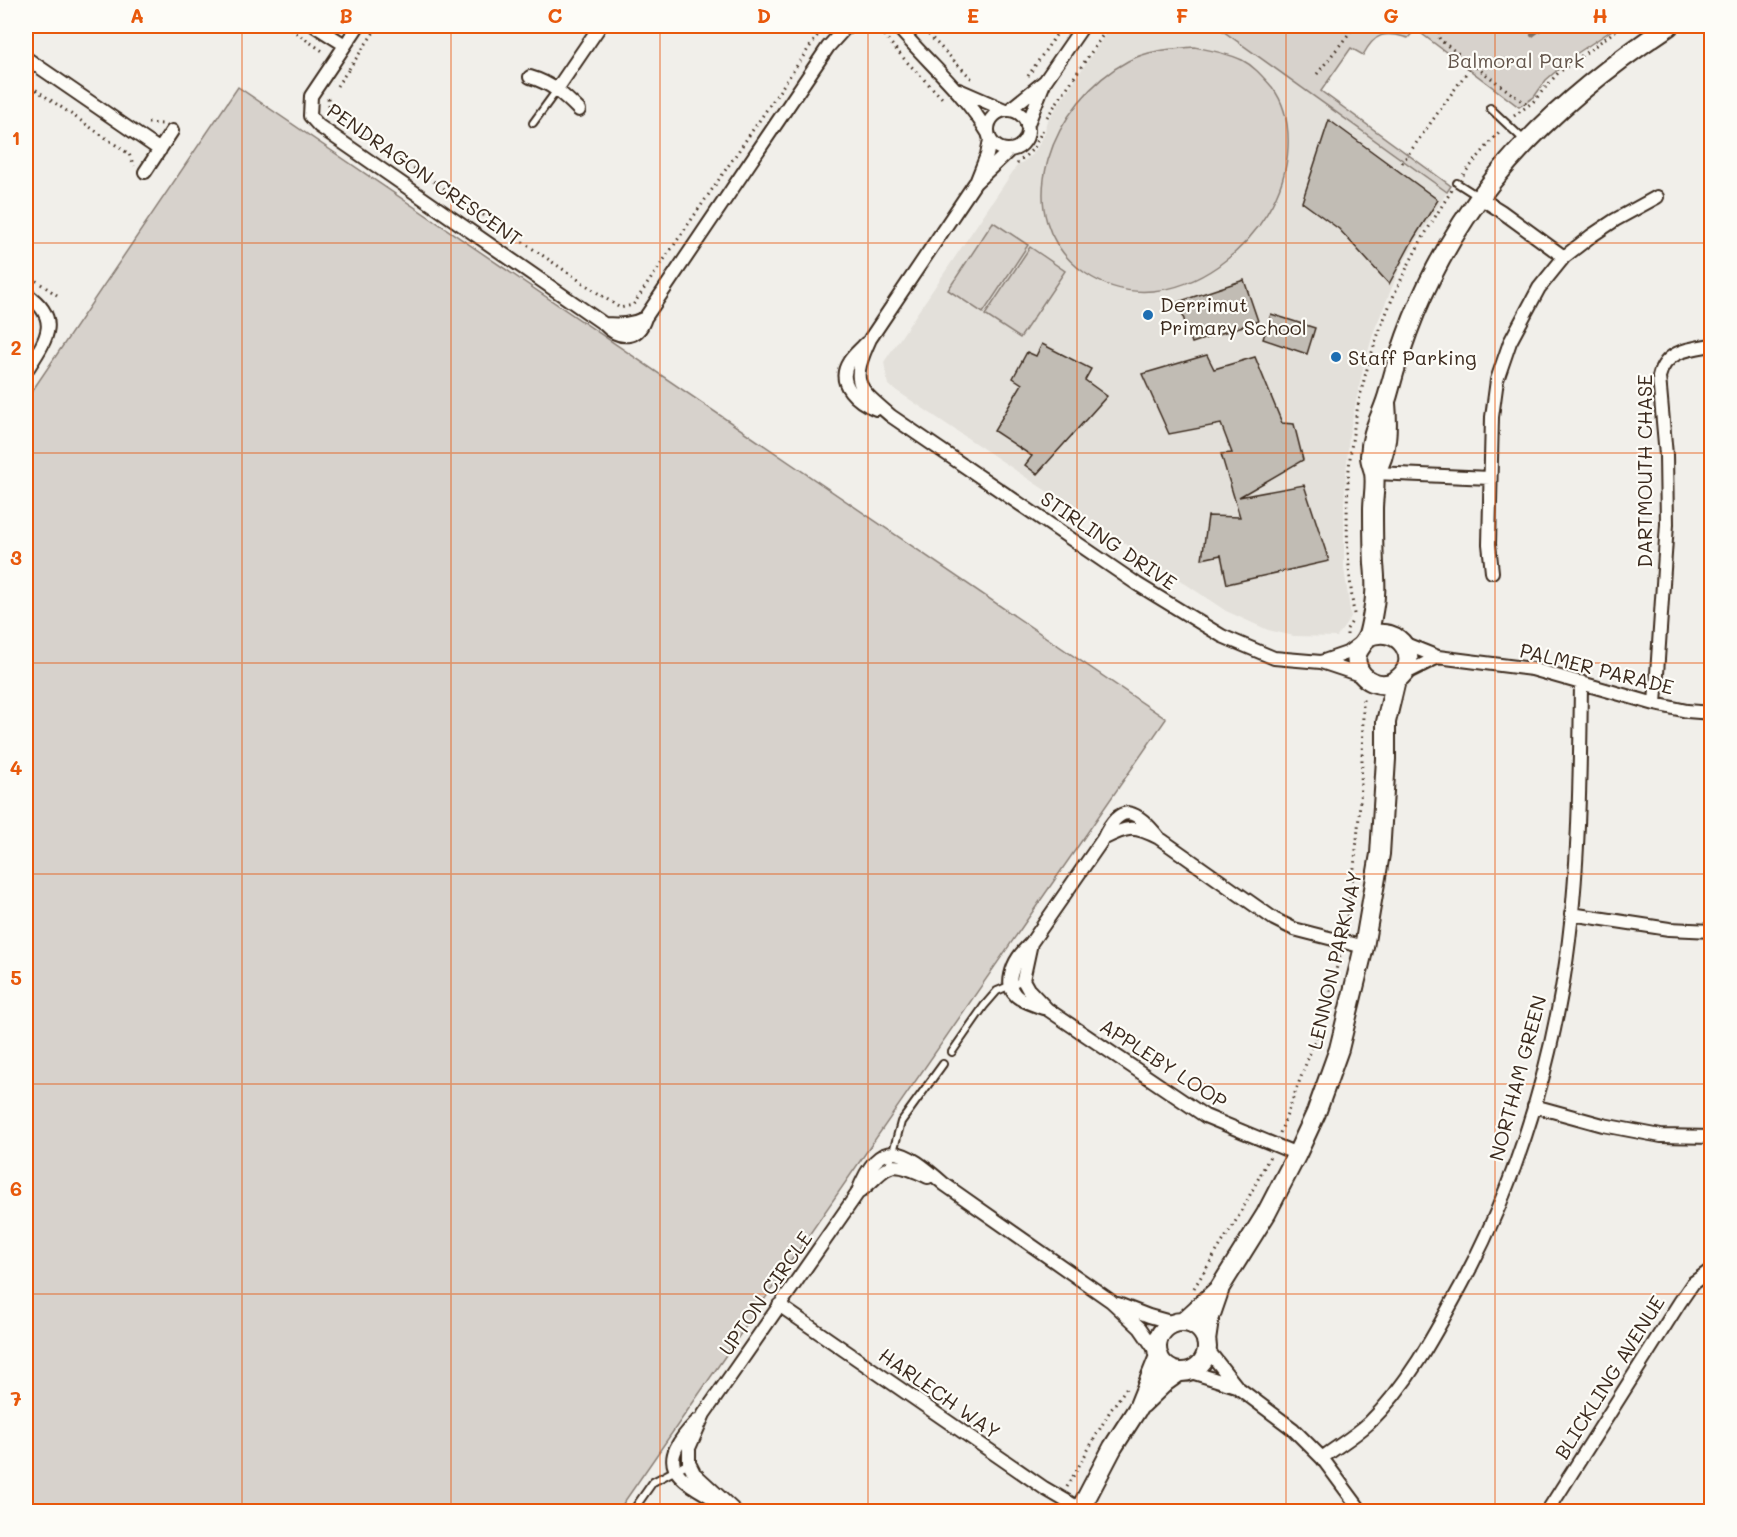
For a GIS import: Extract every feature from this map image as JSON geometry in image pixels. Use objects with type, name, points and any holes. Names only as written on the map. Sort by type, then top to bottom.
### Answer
[{"type":"street","points":[[315,26],[345,45]]},
{"type":"street","name":"PENDRAGON CRESCENT","points":[[358,26],[311,96],[310,116],[318,126],[604,324],[624,325],[634,324],[645,318],[828,47],[848,27]]},
{"type":"street","points":[[557,89],[600,26]]},
{"type":"street","points":[[897,26],[977,114],[998,148],[1010,150],[1022,144],[1026,139],[1027,126],[1045,81],[1083,26]]},
{"type":"street","name":"LENNON PARKWAY","points":[[1386,722],[1377,696],[1365,684],[1357,663],[1359,647],[1365,639],[1375,596],[1373,505],[1375,474],[1370,459],[1371,442],[1376,423],[1386,402],[1397,360],[1423,294],[1437,266],[1480,198],[1510,158],[1570,99],[1609,68],[1669,26]]},
{"type":"street","points":[[26,58],[160,150]]},
{"type":"street","points":[[530,77],[544,81],[557,89],[579,110]]},
{"type":"street","points":[[989,136],[988,127],[994,116],[1007,110],[1045,81]]},
{"type":"street","points":[[955,88],[1021,115],[1027,126]]},
{"type":"street","points":[[140,172],[160,150],[170,127]]},
{"type":"street","name":"STIRLING DRIVE","points":[[989,136],[987,154],[975,183],[870,339],[857,375],[859,384],[868,396],[891,416],[1137,584],[1214,632],[1248,649],[1274,658],[1321,662],[1365,684]]},
{"type":"street","name":"STIRLING DRIVE","points":[[975,183],[1010,150]]},
{"type":"street","points":[[1492,572],[1489,544],[1491,417],[1501,365],[1527,307],[1564,257],[1607,225],[1658,197]]},
{"type":"street","points":[[1480,198],[1564,257]]},
{"type":"street","points":[[26,294],[45,309],[48,323],[47,336],[26,371]]},
{"type":"street","name":"DARTMOUTH CHASE","points":[[1655,704],[1667,524],[1666,455],[1659,377],[1661,368],[1668,358],[1676,353],[1712,345]]},
{"type":"street","points":[[1375,474],[1490,478]]},
{"type":"street","name":"LENNON PARKWAY","points":[[1206,1345],[1209,1320],[1220,1289],[1266,1214],[1316,1113],[1339,1049],[1364,947],[1380,854],[1386,769],[1386,722],[1408,657],[1400,640],[1386,622],[1375,596]]},
{"type":"street","points":[[1365,639],[1382,633],[1400,640]]},
{"type":"street","name":"STIRLING DRIVE","points":[[1321,662],[1347,653],[1365,639]]},
{"type":"street","name":"PALMER PARADE","points":[[1400,640],[1438,657],[1532,669],[1655,704],[1687,711],[1712,713]]},
{"type":"street","points":[[1365,684],[1382,684],[1399,678],[1438,657]]},
{"type":"street","name":"NORTHAM GREEN","points":[[1322,1458],[1359,1432],[1378,1413],[1419,1358],[1455,1297],[1488,1231],[1520,1152],[1534,1106],[1561,993],[1571,914],[1580,770],[1581,682]]},
{"type":"street","points":[[1009,984],[1014,964],[1103,839],[1110,823],[1118,815],[1126,813],[1136,815],[1145,821],[1159,838]]},
{"type":"street","points":[[1103,839],[1129,827],[1143,830],[1159,838],[1274,919],[1294,929],[1364,947]]},
{"type":"street","points":[[1571,914],[1669,929],[1712,931]]},
{"type":"street","points":[[1023,980],[1024,965],[1031,943]]},
{"type":"street","name":"APPLEBY LOOP","points":[[1023,980],[1028,989],[1047,1009]]},
{"type":"street","name":"APPLEBY LOOP","points":[[1009,984],[1011,991],[1020,998],[1047,1009],[1205,1116],[1297,1154]]},
{"type":"street","points":[[1534,1106],[1603,1125],[1661,1136],[1712,1137]]},
{"type":"street","points":[[892,1153],[909,1158],[925,1168],[944,1184],[1111,1301],[1140,1328],[1167,1367],[1237,1387]]},
{"type":"street","name":"UPTON CIRCLE","points":[[858,1194],[865,1172],[874,1161],[883,1155],[892,1153]]},
{"type":"street","points":[[889,1167],[902,1167],[944,1184]]},
{"type":"street","name":"UPTON CIRCLE","points":[[674,1470],[672,1461],[675,1449],[686,1432],[704,1414],[858,1194],[889,1167]]},
{"type":"street","name":"BLICKLING AVENUE","points":[[1547,1512],[1680,1302],[1693,1283],[1712,1269]]},
{"type":"street","name":"LENNON PARKWAY","points":[[1179,1322],[1220,1289]]},
{"type":"street","points":[[1111,1301],[1149,1316],[1197,1327],[1206,1345],[1237,1387],[1293,1429],[1322,1458],[1362,1512]]},
{"type":"street","name":"HARLECH WAY","points":[[779,1305],[1060,1500],[1079,1510]]},
{"type":"street","points":[[1079,1510],[1113,1447],[1138,1408],[1158,1355],[1157,1346],[1162,1331],[1179,1322]]},
{"type":"street","points":[[1138,1408],[1165,1382],[1201,1363],[1206,1345]]},
{"type":"street","name":"UPTON CIRCLE","points":[[688,1463],[689,1448],[704,1414]]},
{"type":"street","points":[[688,1463],[694,1473],[735,1511]]},
{"type":"street","points":[[674,1470],[680,1478],[735,1511]]},
{"type":"lane","points":[[533,123],[557,89]]},
{"type":"lane","points":[[1490,108],[1526,141]]},
{"type":"lane","points":[[1457,183],[1480,198]]},
{"type":"lane","points":[[1126,813],[1129,827]]},
{"type":"lane","points":[[952,1052],[997,990],[1023,980]]},
{"type":"lane","points":[[889,1167],[901,1122],[943,1064]]},
{"type":"lane","points":[[632,1512],[653,1482],[688,1463]]},
{"type":"path","points":[[286,26],[349,69]]},
{"type":"path","points":[[378,26],[327,99],[330,111],[620,308],[633,305],[824,26]]},
{"type":"path","points":[[876,26],[945,101]]},
{"type":"path","points":[[920,26],[974,81]]},
{"type":"path","points":[[1024,81],[1062,26]]},
{"type":"path","points":[[1046,118],[1109,26]]},
{"type":"path","points":[[1304,26],[1334,26]]},
{"type":"path","points":[[1317,74],[1355,26]]},
{"type":"path","points":[[1440,26],[1438,35],[1440,40],[1528,105]]},
{"type":"path","points":[[1347,653],[1347,629],[1355,617],[1348,553],[1348,465],[1357,410],[1372,348],[1396,286],[1426,230],[1457,183],[1507,124],[1536,99],[1558,73],[1622,26]]},
{"type":"path","points":[[1402,163],[1473,65]]},
{"type":"path","points":[[26,83],[129,154],[140,172]]},
{"type":"path","points":[[139,117],[149,124],[170,127]]},
{"type":"path","points":[[26,274],[57,296]]},
{"type":"path","points":[[26,320],[28,330],[26,340]]},
{"type":"path","points":[[1190,1293],[1240,1214],[1275,1146],[1303,1076],[1336,973],[1359,836],[1365,684]]},
{"type":"path","points":[[1060,1500],[1105,1419],[1128,1387]]},
{"type":"shaded area","name":"Derrimut Primary School","points":[[1111,26],[1216,26],[1447,192],[1400,268],[1374,331],[1363,369],[1349,435],[1344,503],[1344,568],[1351,617],[1337,637],[1294,636],[1268,630],[1226,611],[888,385],[884,362],[1016,167],[1031,156],[1037,148],[1045,133],[1046,123]]},
{"type":"green space","name":"Balmoral Park","points":[[1216,26],[1618,26],[1576,54],[1546,80],[1534,97],[1519,107],[1417,28],[1408,38],[1386,35],[1376,38],[1363,55],[1351,48],[1321,91],[1451,186],[1447,192]]},
{"type":"green space","points":[[1194,47],[1242,60],[1272,87],[1283,108],[1288,131],[1288,147],[1282,181],[1267,213],[1245,242],[1218,266],[1186,283],[1153,291],[1118,288],[1085,273],[1060,249],[1047,221],[1043,191],[1048,160],[1060,130],[1079,103],[1102,79],[1128,61],[1144,54]]},
{"type":"green space","points":[[238,87],[1166,719],[618,1511],[26,1511],[26,400]]},
{"type":"green space","points":[[993,222],[1028,245],[983,313],[948,290]]},
{"type":"green space","points":[[1030,247],[1065,271],[1020,338],[985,315]]},
{"type":"building","points":[[1329,120],[1438,200],[1389,284],[1339,229],[1302,202]]},
{"type":"building","points":[[1244,280],[1258,321],[1192,343],[1178,302]]},
{"type":"building","points":[[1271,314],[1315,328],[1307,354],[1263,339]]},
{"type":"building","points":[[1042,344],[1091,369],[1085,380],[1107,396],[1037,474],[1025,465],[1032,456],[994,431],[1022,384],[1013,378],[1027,352],[1036,356]]},
{"type":"building","points":[[1207,355],[1214,369],[1255,357],[1282,423],[1294,424],[1303,460],[1239,497],[1304,485],[1329,561],[1227,584],[1221,555],[1202,559],[1208,516],[1240,517],[1221,454],[1232,453],[1221,424],[1169,434],[1142,374]]},
{"type":"waterway","points":[[1532,35],[1544,26]]},
{"type":"place","name":"Derrimut Primary School","points":[[1148,315]]},
{"type":"place","name":"Staff Parking","points":[[1336,357]]}]
